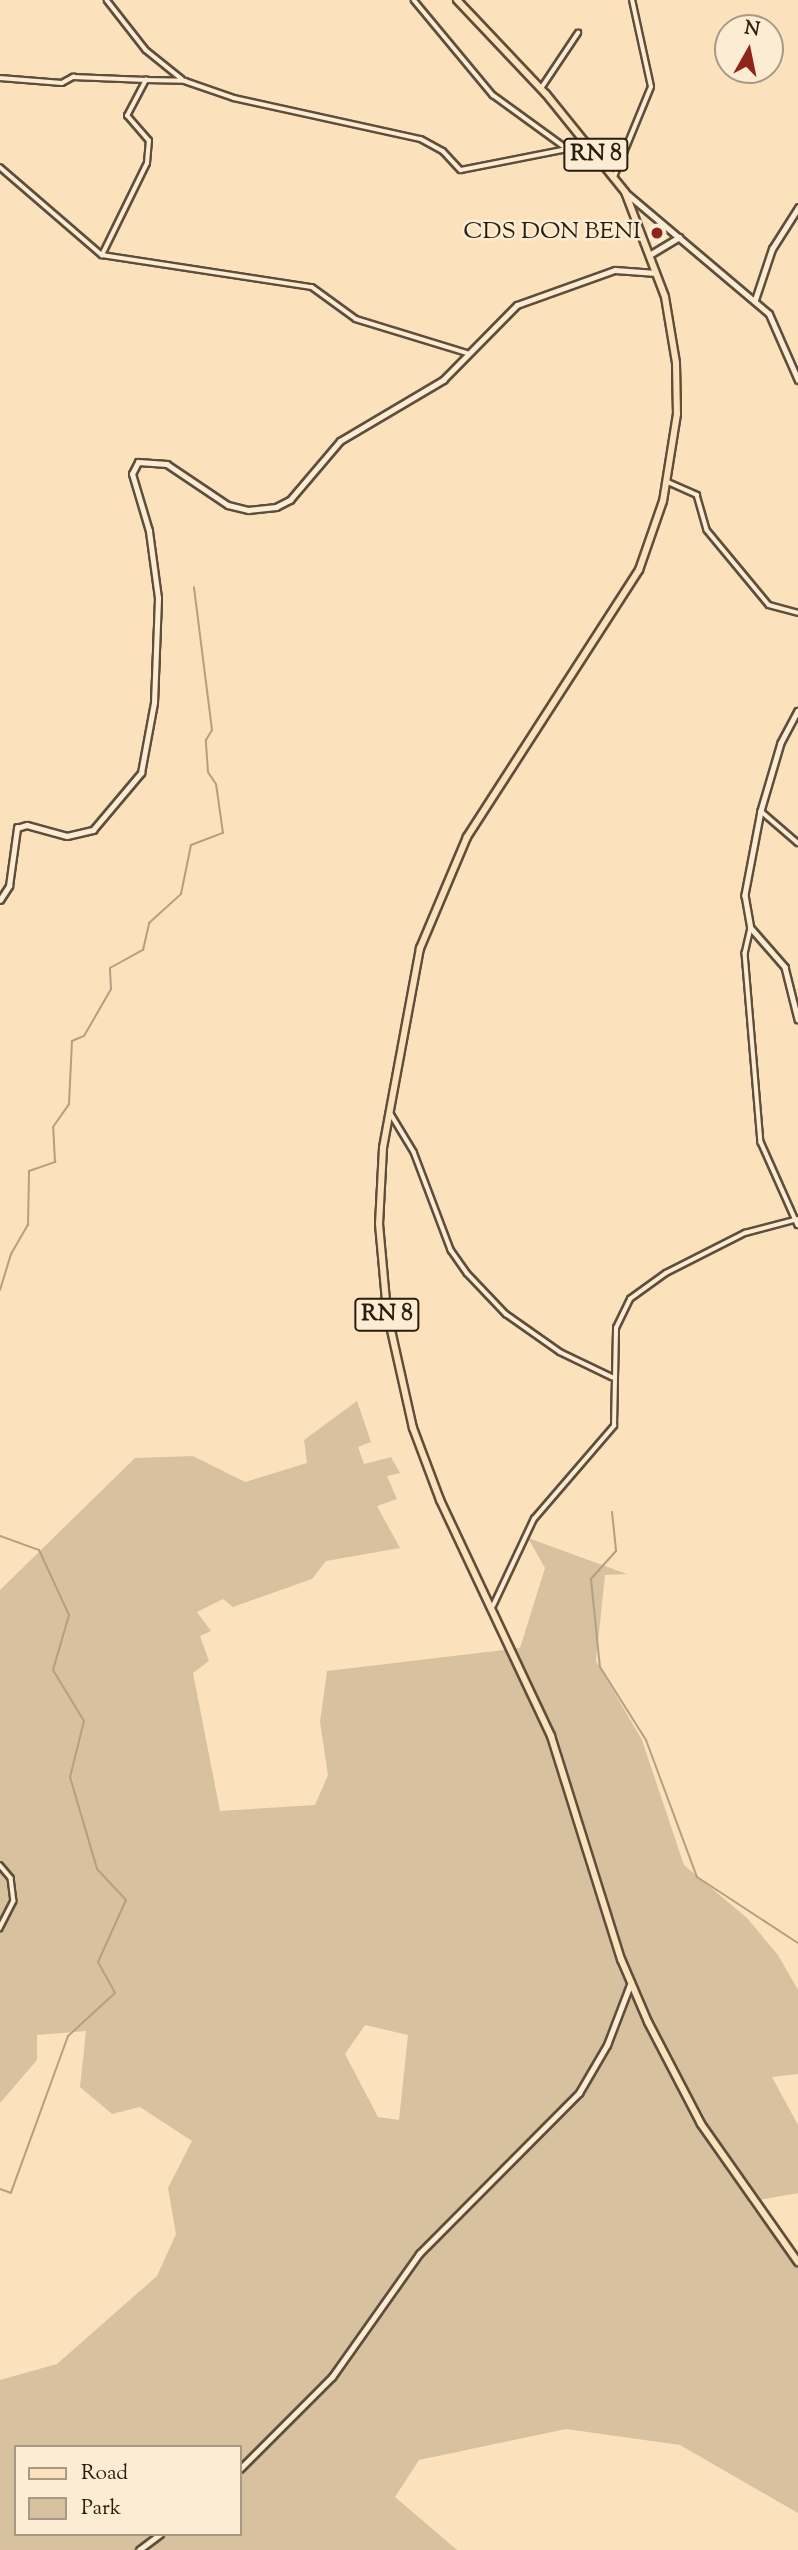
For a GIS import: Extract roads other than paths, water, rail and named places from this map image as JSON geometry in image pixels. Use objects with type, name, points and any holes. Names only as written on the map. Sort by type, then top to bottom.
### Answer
[{"type":"main road","name":"RN 8","points":[[457,0],[541,89],[625,191],[657,273],[676,363],[675,435],[668,482],[656,529],[629,590],[499,784],[440,893],[412,975],[388,1110],[379,1224],[396,1365],[440,1500],[493,1606],[551,1736],[631,1981],[701,2124],[798,2262]]},
{"type":"main road","points":[[625,191],[755,300],[780,329],[798,380]]},
{"type":"main road","points":[[651,254],[680,237]]},
{"type":"street","points":[[107,0],[146,50],[184,81]]},
{"type":"street","points":[[414,0],[493,95],[567,149],[598,157]]},
{"type":"street","points":[[614,177],[651,87],[632,0]]},
{"type":"street","points":[[541,89],[578,33]]},
{"type":"street","points":[[0,78],[62,83],[73,77],[184,81],[234,98],[421,139],[443,151],[461,170],[567,149]]},
{"type":"street","points":[[102,255],[147,163],[149,141],[127,116],[146,80]]},
{"type":"street","points":[[0,167],[102,255],[312,287],[356,319],[467,353]]},
{"type":"street","points":[[755,300],[772,249],[798,208]]},
{"type":"street","points":[[0,900],[9,886],[17,828],[27,825],[67,835],[93,830],[141,773],[154,703],[158,598],[149,531],[132,474],[138,462],[167,464],[228,505],[248,510],[276,507],[290,500],[340,441],[443,380],[517,305],[615,270],[657,273]]},
{"type":"street","points":[[668,482],[697,495],[708,530],[769,605],[798,613]]},
{"type":"street","points":[[798,711],[781,743],[746,873],[751,928],[746,953],[761,1142],[798,1225]]},
{"type":"street","points":[[761,811],[798,843]]},
{"type":"street","points":[[751,928],[785,967],[798,1019]]},
{"type":"street","points":[[388,1110],[414,1152],[451,1250],[467,1273],[506,1314],[560,1352],[612,1377]]},
{"type":"street","points":[[493,1606],[534,1519],[611,1434],[619,1391],[612,1377],[616,1328],[637,1292],[745,1233],[797,1219]]},
{"type":"street","points":[[0,1866],[11,1878],[14,1902],[0,1929]]},
{"type":"street","points":[[242,2467],[332,2377],[419,2254],[579,2092],[607,2045],[631,1981]]},
{"type":"street","points":[[139,2550],[157,2536]]},
{"type":"waterway","points":[[0,1290],[11,1254],[28,1225],[29,1171],[55,1162],[53,1127],[69,1104],[72,1041],[84,1036],[111,989],[110,968],[143,950],[149,923],[181,894],[191,845],[223,833],[216,784],[208,772],[206,740],[212,730],[194,587]]},
{"type":"waterway","points":[[612,1512],[616,1551],[591,1579],[600,1667],[646,1740],[697,1877],[798,1943]]},
{"type":"waterway","points":[[0,1536],[39,1550],[69,1615],[53,1670],[84,1721],[70,1777],[97,1869],[126,1900],[98,1962],[115,1993],[68,2036],[11,2193],[0,2189]]},
{"type":"place","name":"CDS DON BENI","points":[[657,233]]}]
